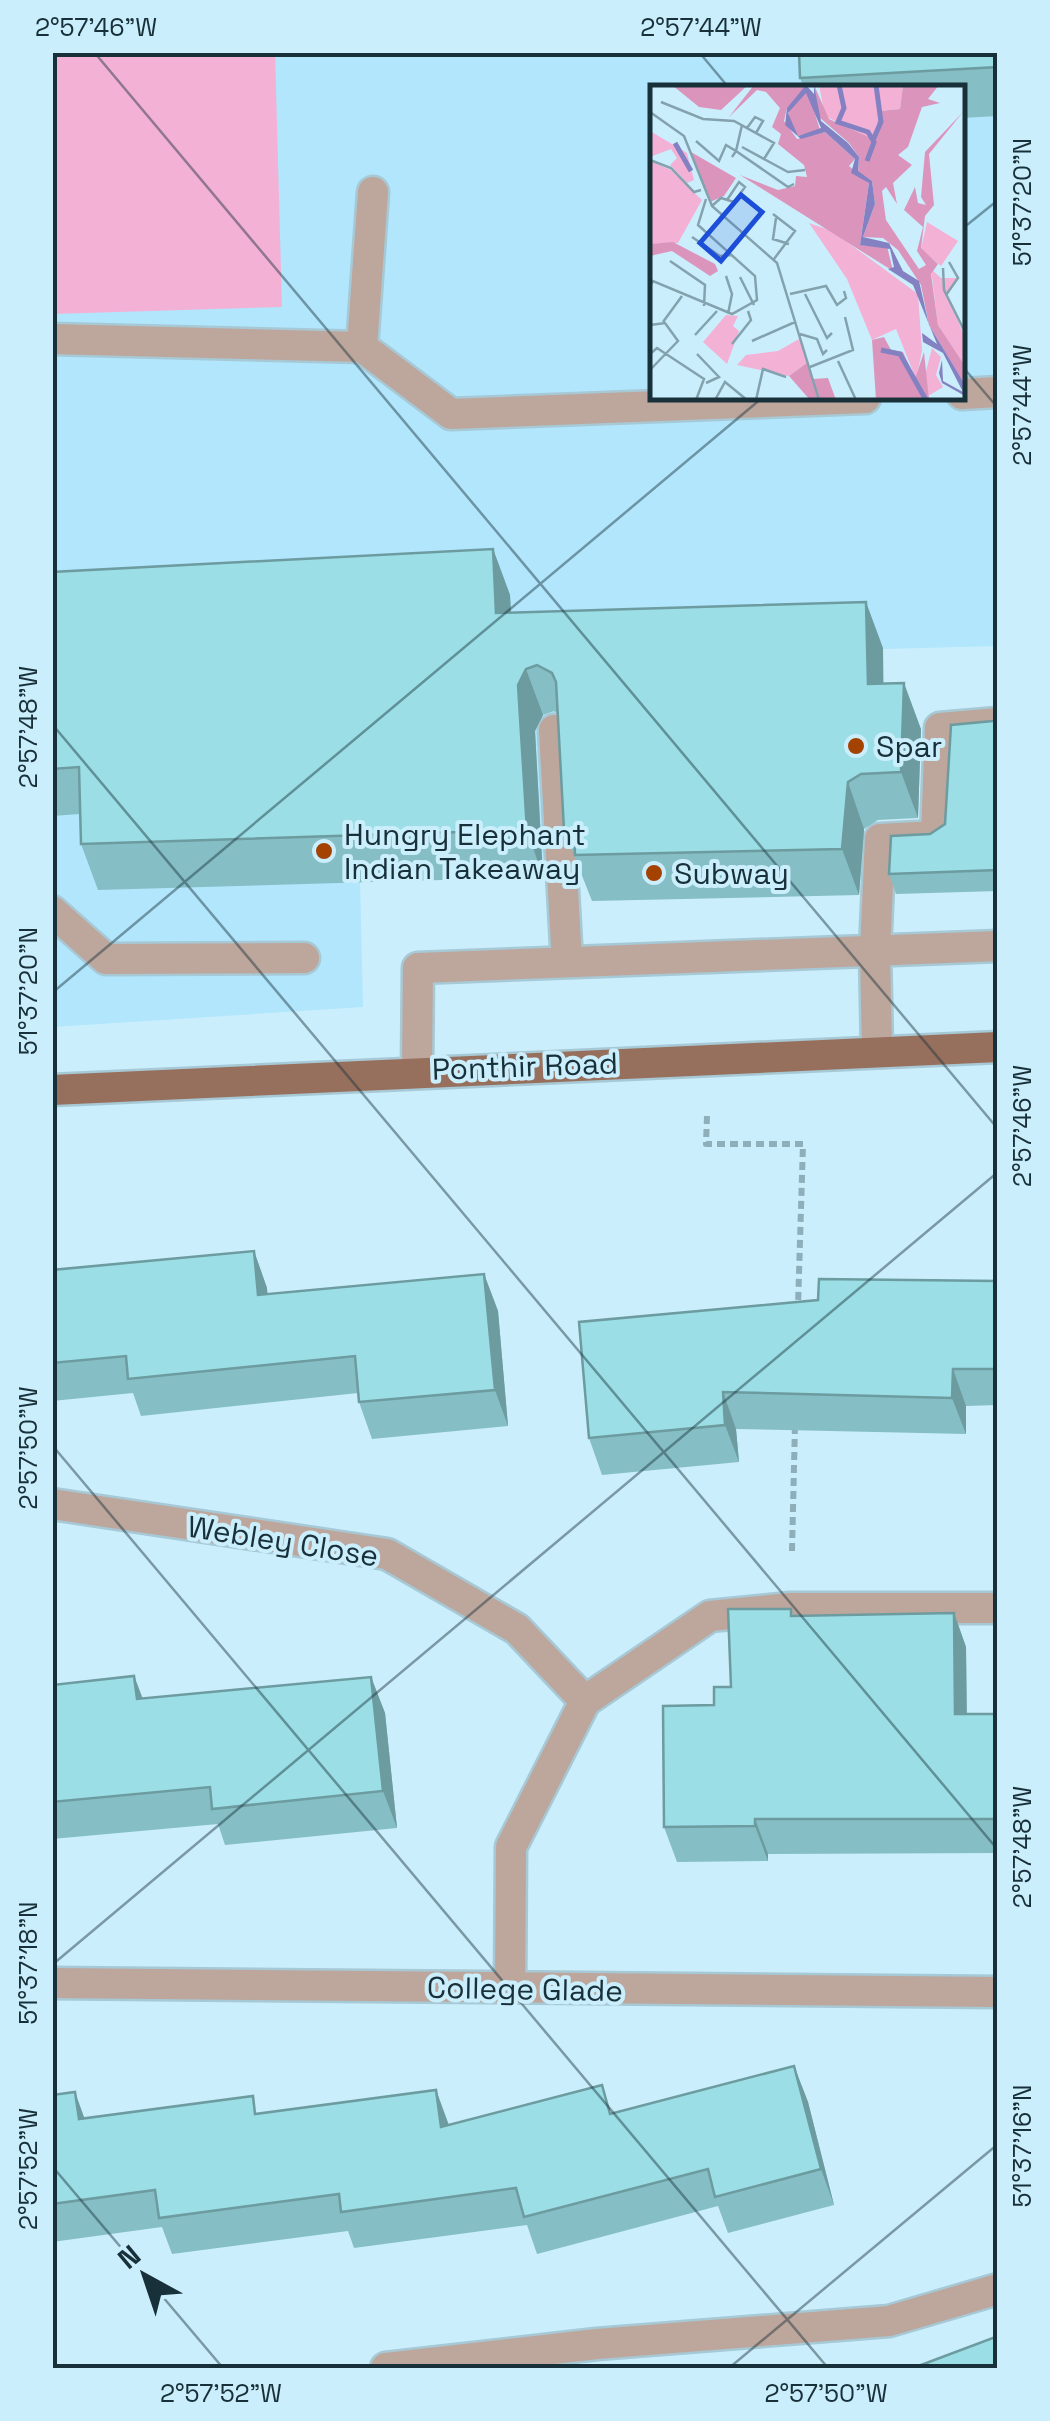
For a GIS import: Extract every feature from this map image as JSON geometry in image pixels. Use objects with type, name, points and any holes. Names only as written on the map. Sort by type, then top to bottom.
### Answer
[{"type":"main road","name":"Ponthir Road","points":[[52,1090],[296,1082],[417,1070],[998,1048]]},
{"type":"street","points":[[362,347],[374,192]]},
{"type":"street","points":[[52,340],[362,347],[451,414],[813,400]]},
{"type":"street","points":[[965,394],[998,392]]},
{"type":"street","points":[[878,1050],[875,950],[880,839],[936,836],[940,728],[998,723]]},
{"type":"street","points":[[554,730],[567,962]]},
{"type":"street","points":[[52,911],[106,959],[304,958]]},
{"type":"street","points":[[417,1070],[418,968],[998,946]]},
{"type":"street","name":"Webley Close","points":[[52,1504],[387,1554],[517,1628],[585,1701]]},
{"type":"street","points":[[510,1989],[511,1847],[585,1701],[710,1616],[790,1608],[998,1608]]},
{"type":"street","name":"College Glade","points":[[52,1983],[998,1992]]},
{"type":"street","points":[[386,2368],[597,2344],[889,2321],[998,2288]]},
{"type":"path","points":[[709,1058],[706,1144],[803,1144],[798,1318]]},
{"type":"path","points":[[790,1608],[796,1414]]},
{"type":"shaded area","points":[[52,53],[275,53],[282,307],[53,314]]},
{"type":"shaded area","points":[[53,53],[997,53],[997,646],[587,657],[591,863],[360,881],[363,1007],[53,1027]]},
{"type":"building","points":[[799,52],[998,52],[998,67],[800,78]]},
{"type":"building","points":[[493,549],[496,613],[866,602],[868,684],[904,683],[901,772],[861,774],[848,782],[842,849],[575,855],[574,829],[564,830],[556,682],[552,673],[537,665],[526,669],[518,685],[527,830],[81,844],[79,767],[52,769],[52,572]]},
{"type":"building","points":[[998,719],[998,870],[889,874],[891,836],[930,834],[945,824],[951,725]]},
{"type":"building","points":[[254,1251],[258,1295],[484,1274],[495,1390],[359,1402],[355,1356],[128,1379],[126,1356],[52,1363],[52,1270]]},
{"type":"building","points":[[819,1279],[998,1281],[998,1369],[953,1369],[952,1398],[723,1392],[725,1425],[589,1438],[579,1322],[818,1300]]},
{"type":"building","points":[[728,1609],[791,1609],[791,1616],[954,1613],[955,1714],[998,1714],[998,1819],[755,1819],[755,1826],[664,1827],[663,1706],[714,1705],[714,1687],[731,1687]]},
{"type":"building","points":[[134,1676],[137,1699],[371,1677],[383,1791],[212,1809],[210,1787],[52,1802],[52,1685]]},
{"type":"building","points":[[794,2066],[821,2169],[715,2197],[708,2169],[524,2217],[516,2188],[341,2212],[339,2194],[159,2218],[155,2190],[52,2204],[52,2095],[75,2092],[79,2119],[253,2096],[255,2114],[436,2090],[441,2127],[602,2085],[610,2114]]},
{"type":"building","points":[[998,2336],[998,2368],[913,2368]]},
{"type":"place","name":"Spar","points":[[856,746]]},
{"type":"place","name":"Hungry Elephant Indian Takeaway","points":[[324,851]]},
{"type":"place","name":"Subway","points":[[654,873]]}]
